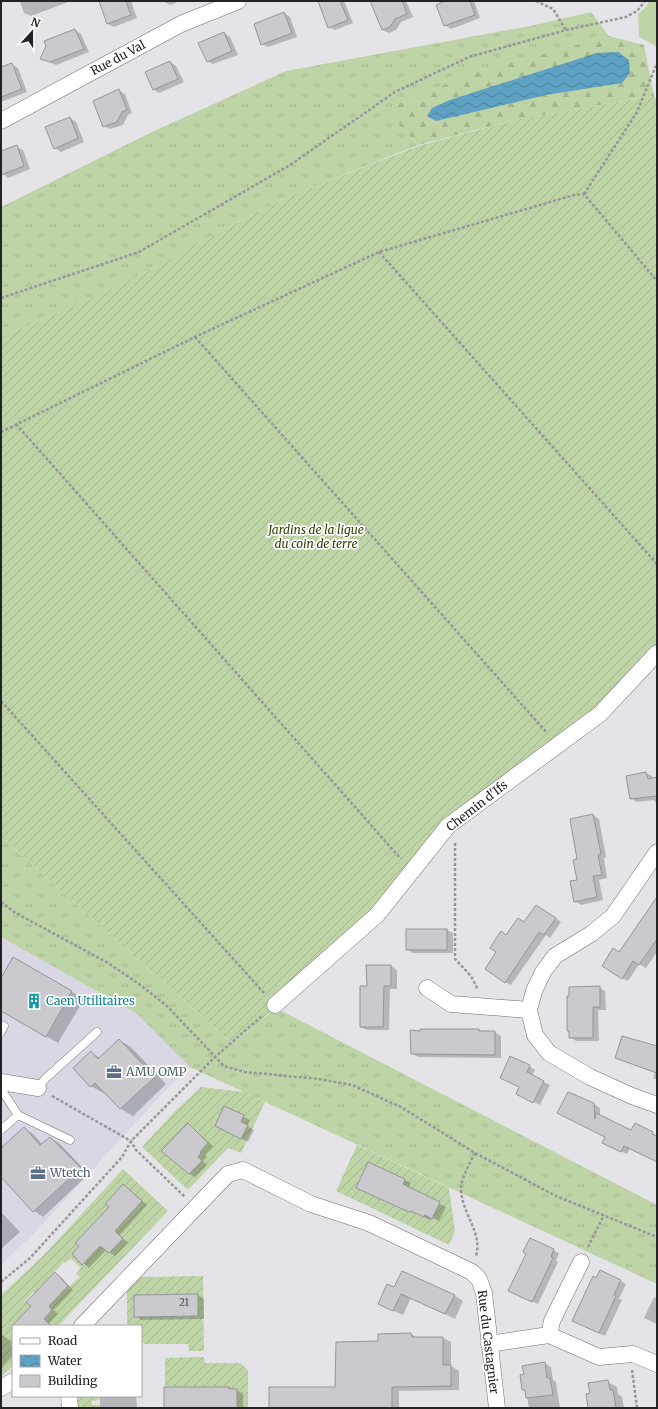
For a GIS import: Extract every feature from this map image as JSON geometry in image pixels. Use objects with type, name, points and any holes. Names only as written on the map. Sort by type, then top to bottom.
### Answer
[{"type":"street","name":"Rue du Val","points":[[1,121],[181,24],[238,1]]},
{"type":"street","name":"Chemin d'Ifs","points":[[275,1005],[377,915],[448,826],[600,714],[657,653]]},
{"type":"street","points":[[657,852],[613,916],[591,934],[555,956],[543,972],[534,991],[529,1010],[535,1035],[548,1053],[590,1076],[632,1096],[657,1105]]},
{"type":"street","points":[[427,988],[451,1004],[529,1010]]},
{"type":"street","points":[[1,1082],[38,1088]]},
{"type":"street","points":[[83,1325],[228,1174],[243,1170],[311,1204],[369,1223],[472,1272]]},
{"type":"street","points":[[549,1335],[552,1321],[581,1262]]},
{"type":"street","name":"Rue du Castagnier","points":[[472,1272],[479,1279],[484,1293],[497,1408]]},
{"type":"street","points":[[489,1344],[549,1335],[599,1357],[633,1354],[657,1364]]},
{"type":"street","points":[[1,1388],[12,1382]]},
{"type":"street","points":[[69,1397],[70,1408]]},
{"type":"lane","points":[[38,1088],[97,1032]]},
{"type":"lane","points":[[1,1090],[18,1115],[70,1140]]},
{"type":"lane","points":[[1,1130],[18,1115]]},
{"type":"path","points":[[536,1],[553,9],[566,30]]},
{"type":"path","points":[[1,298],[139,252],[290,165],[395,92],[469,57],[566,30],[626,17],[637,11],[645,1]]},
{"type":"path","points":[[584,194],[637,112],[657,63]]},
{"type":"path","points":[[1,432],[195,337],[379,252],[574,195],[584,194]]},
{"type":"path","points":[[584,194],[657,281]]},
{"type":"path","points":[[379,252],[657,564]]},
{"type":"path","points":[[195,337],[558,746]]},
{"type":"path","points":[[16,424],[412,871]]},
{"type":"path","points":[[1,700],[275,1005],[215,1057],[131,1141],[122,1157],[30,1258],[1,1282]]},
{"type":"path","points":[[455,820],[455,959],[471,976],[479,992],[482,1006]]},
{"type":"path","points":[[1,902],[14,912],[108,963],[139,984],[166,1005],[224,1066],[245,1072],[319,1079],[352,1085],[401,1107],[475,1153],[556,1196],[657,1237]]},
{"type":"path","points":[[38,1088],[131,1141],[136,1150],[196,1208]]},
{"type":"path","points":[[472,1272],[478,1250],[478,1241],[475,1228],[465,1211],[461,1186],[475,1153]]},
{"type":"path","points":[[581,1262],[604,1215]]},
{"type":"path","points":[[633,1354],[631,1366],[637,1408]]},
{"type":"shaded area","points":[[1,937],[137,1014],[190,1067],[160,1096],[35,1232],[1,1265]]},
{"type":"green space","points":[[649,1],[657,1],[657,47],[639,37],[638,14],[646,7]]},
{"type":"green space","points":[[591,12],[609,36],[472,73],[392,107],[396,122],[418,145],[294,195],[257,212],[152,269],[74,306],[1,337],[1,207],[152,132],[286,71],[535,25]]},
{"type":"green space","points":[[609,36],[644,45],[654,96],[519,119],[418,145],[396,122],[391,107],[472,73]]},
{"type":"green space","name":"Jardins de la ligue du coin de terre","points":[[654,96],[657,100],[657,659],[456,820],[379,919],[233,1044],[1,837],[1,337],[74,306],[152,269],[257,212],[294,195],[418,146],[519,119]]},
{"type":"green space","points":[[1,837],[233,1044],[276,1008],[657,1205],[657,1284],[190,1067],[137,1014],[1,937]]},
{"type":"green space","points":[[201,1087],[244,1092],[265,1102],[241,1153],[228,1148],[188,1190],[142,1147],[175,1111]]},
{"type":"green space","points":[[357,1145],[449,1188],[455,1232],[449,1245],[336,1191]],"holes":[[[368,1162],[405,1179],[393,1204],[356,1188]]]},
{"type":"green space","points":[[123,1169],[168,1211],[59,1325],[41,1325],[52,1309],[33,1292],[25,1301],[31,1306],[14,1325],[12,1325],[12,1367],[1,1377],[1,1295],[44,1255]],"holes":[[[100,1217],[123,1239],[109,1253],[99,1245],[90,1257],[75,1243]],[[71,1258],[81,1268],[76,1274],[80,1277],[60,1294],[46,1281],[64,1262],[65,1263]]]},
{"type":"green space","points":[[203,1276],[204,1351],[189,1351],[188,1344],[145,1344],[142,1342],[142,1325],[127,1325],[127,1291],[140,1277]],"holes":[[[134,1295],[198,1295],[198,1316],[134,1317]]]},
{"type":"green space","points":[[204,1357],[205,1363],[240,1363],[248,1370],[248,1408],[237,1408],[237,1389],[229,1389],[229,1387],[165,1387],[165,1358]]},
{"type":"green space","points":[[78,1397],[99,1397],[100,1400],[92,1401],[92,1405],[100,1405],[100,1408],[78,1408]]},
{"type":"water","points":[[618,52],[629,60],[630,73],[622,83],[546,95],[436,121],[427,116],[432,108],[450,100],[597,53]]},
{"type":"building","points":[[99,1],[126,1],[131,15],[107,24]]},
{"type":"building","points":[[318,1],[340,1],[348,20],[328,28]]},
{"type":"building","points":[[370,1],[402,1],[407,14],[395,19],[390,27],[382,30]]},
{"type":"building","points":[[445,1],[470,1],[475,15],[444,26],[436,5]]},
{"type":"building","points":[[284,12],[292,33],[261,45],[254,24]]},
{"type":"building","points":[[75,29],[84,49],[50,62],[40,59],[46,46],[44,41]]},
{"type":"building","points":[[224,32],[232,51],[207,62],[198,43]]},
{"type":"building","points":[[170,61],[178,79],[153,90],[145,72]]},
{"type":"building","points":[[12,63],[22,89],[1,97],[1,67]]},
{"type":"building","points":[[119,89],[127,110],[122,112],[117,122],[103,127],[93,101]]},
{"type":"building","points":[[70,117],[78,138],[54,149],[45,127]]},
{"type":"building","points":[[17,145],[24,166],[1,175],[1,151]]},
{"type":"building","points":[[646,772],[648,779],[657,777],[657,796],[630,799],[626,776]]},
{"type":"building","points":[[593,814],[601,854],[598,855],[602,875],[593,876],[597,897],[574,902],[570,881],[577,880],[573,860],[577,859],[570,819]]},
{"type":"building","points":[[657,897],[657,939],[639,965],[633,961],[622,979],[602,966],[613,948],[619,952]]},
{"type":"building","points":[[536,905],[556,918],[544,935],[539,932],[505,983],[485,969],[496,952],[490,948],[501,931],[506,935],[518,918],[524,922]]},
{"type":"building","points":[[406,929],[447,929],[447,950],[406,950]]},
{"type":"building","name":"Caen Utilitaires","points":[[13,957],[72,991],[46,1037],[1,1011],[1,978]]},
{"type":"building","points":[[366,965],[391,965],[391,986],[384,986],[383,1027],[360,1027],[360,986],[367,986]]},
{"type":"building","points":[[600,986],[600,1007],[593,1007],[593,1038],[569,1038],[569,1031],[567,1031],[567,996],[569,996],[569,987]]},
{"type":"building","points":[[420,1029],[479,1029],[479,1031],[495,1031],[495,1055],[411,1054],[410,1030],[420,1031]]},
{"type":"building","points":[[622,1036],[657,1046],[657,1073],[615,1058]]},
{"type":"building","name":"AMU OMP","points":[[119,1039],[155,1077],[120,1109],[95,1083],[90,1087],[73,1068],[91,1051],[98,1059]]},
{"type":"building","points":[[510,1056],[530,1065],[527,1072],[544,1081],[533,1103],[516,1094],[519,1087],[500,1078]]},
{"type":"building","points":[[568,1092],[594,1103],[595,1119],[596,1113],[631,1130],[635,1123],[653,1132],[652,1134],[657,1136],[657,1162],[624,1146],[621,1152],[602,1143],[605,1137],[557,1113]]},
{"type":"building","points":[[224,1106],[244,1115],[241,1122],[248,1125],[241,1139],[215,1126]]},
{"type":"building","points":[[188,1123],[208,1143],[200,1152],[201,1153],[198,1157],[202,1161],[189,1174],[161,1151]]},
{"type":"building","name":"Wtetch","points":[[24,1127],[40,1145],[50,1137],[81,1168],[33,1212],[1,1177],[1,1148]]},
{"type":"building","points":[[368,1162],[405,1179],[403,1184],[440,1202],[432,1219],[425,1215],[424,1217],[411,1211],[409,1212],[356,1188]]},
{"type":"building","points":[[123,1184],[142,1201],[115,1231],[123,1239],[109,1253],[100,1246],[82,1265],[72,1254],[79,1246],[75,1243],[109,1207],[105,1204]]},
{"type":"building","points":[[530,1238],[554,1249],[551,1257],[553,1258],[532,1302],[508,1291],[526,1254],[523,1252]]},
{"type":"building","points":[[600,1270],[621,1280],[614,1295],[616,1296],[599,1333],[572,1321],[593,1276],[596,1278]]},
{"type":"building","points":[[402,1271],[455,1295],[445,1314],[401,1294],[393,1311],[378,1304],[387,1284],[394,1287]]},
{"type":"building","points":[[55,1272],[68,1286],[49,1306],[52,1310],[44,1319],[50,1325],[13,1325],[31,1306],[26,1302]]},
{"type":"building","points":[[198,1294],[198,1316],[134,1317],[134,1295]]},
{"type":"building","points":[[411,1333],[412,1337],[443,1337],[443,1365],[451,1365],[451,1386],[392,1387],[392,1408],[269,1408],[269,1387],[335,1387],[336,1342],[378,1341],[378,1334]]},
{"type":"building","points":[[545,1362],[547,1378],[550,1378],[553,1395],[526,1398],[525,1390],[522,1390],[520,1375],[524,1374],[522,1366]]},
{"type":"building","points":[[608,1380],[610,1390],[613,1390],[616,1408],[588,1408],[586,1394],[590,1393],[588,1383]]},
{"type":"building","points":[[164,1387],[229,1387],[229,1389],[237,1389],[237,1408],[164,1408]]},
{"type":"place","name":"Caen Utilitaires","points":[[34,1001]]},
{"type":"place","name":"AMU OMP","points":[[114,1072]]},
{"type":"place","name":"Wtetch","points":[[38,1173]]}]
